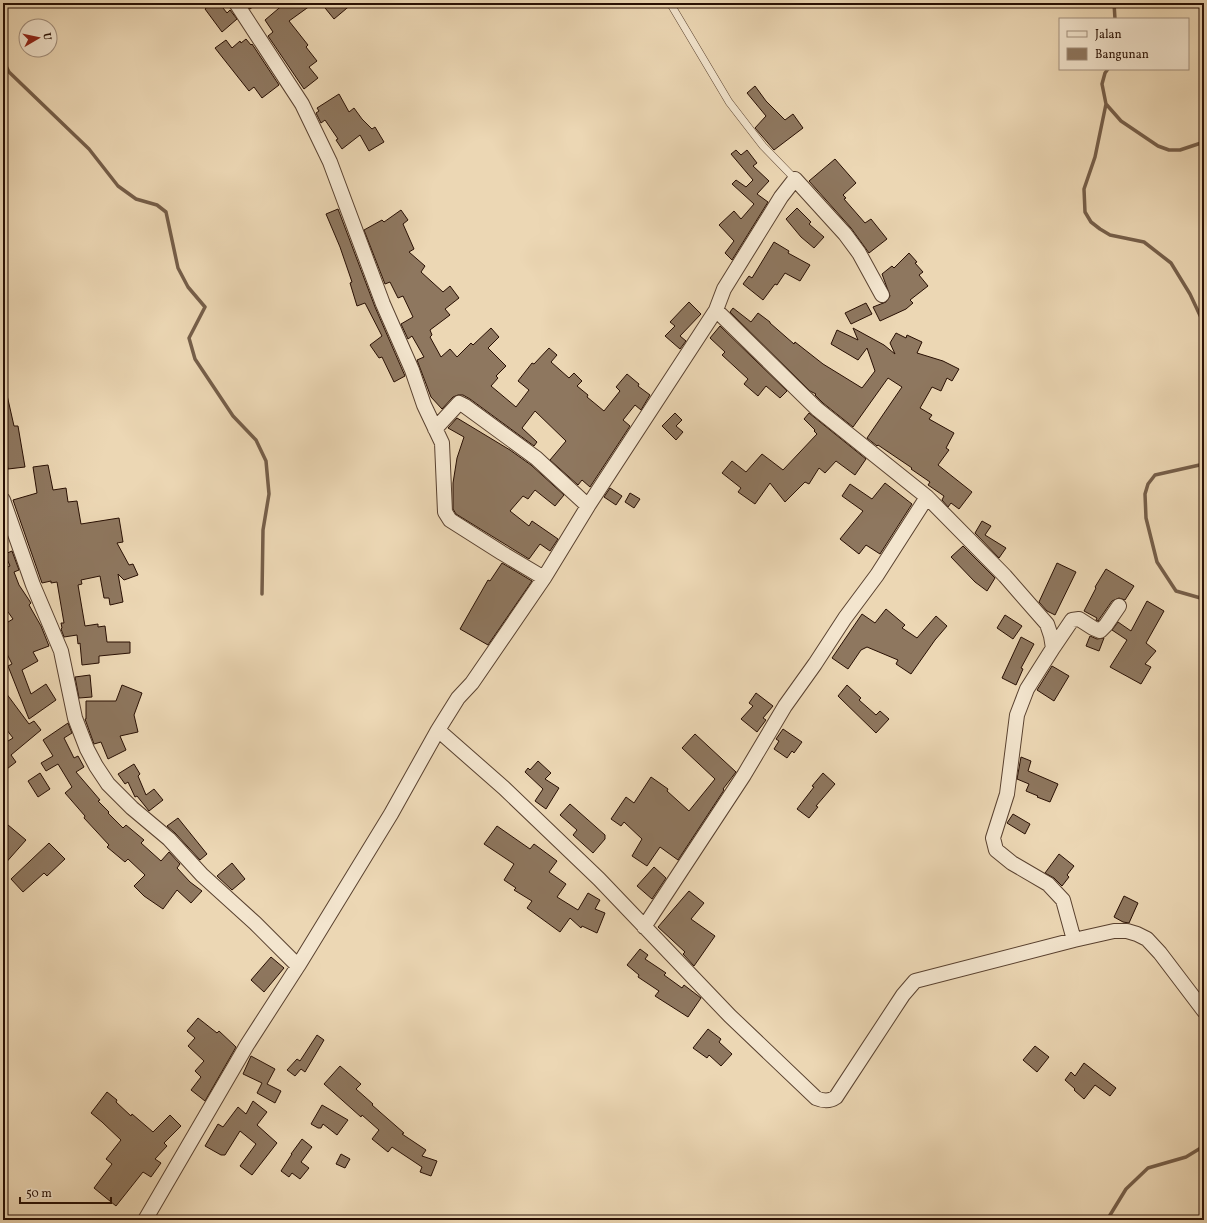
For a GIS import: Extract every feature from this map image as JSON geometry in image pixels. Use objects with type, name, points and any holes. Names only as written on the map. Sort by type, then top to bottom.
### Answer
[{"type":"street","points":[[236,3],[302,104],[330,162],[354,228],[412,370],[424,405],[434,429],[442,443],[444,510],[450,520],[544,578]]},
{"type":"street","points":[[145,1220],[247,1045],[298,966],[391,814],[438,730],[458,698],[472,683],[544,578],[588,506],[716,310],[724,289],[781,197],[796,179],[845,234],[859,253],[882,295]]},
{"type":"street","points":[[716,310],[817,409],[927,497],[1005,576],[1047,624],[1053,648]]},
{"type":"street","points":[[434,429],[459,403],[536,458],[588,506]]},
{"type":"street","points":[[644,926],[744,775],[785,706],[816,664],[845,618],[877,575],[927,497]]},
{"type":"street","points":[[3,500],[33,585],[61,651],[75,718],[87,749],[96,766],[108,784],[169,839],[202,875],[255,923],[298,966]]},
{"type":"street","points":[[1074,940],[1063,900],[1048,884],[1012,863],[996,850],[993,838],[1007,794],[1017,715],[1020,704],[1027,690],[1072,620],[1079,619],[1100,631],[1106,626],[1119,606]]},
{"type":"street","points":[[438,730],[504,788],[599,879],[730,1016],[816,1098],[826,1101],[836,1098],[903,995],[915,981],[1074,940],[1120,931],[1137,934],[1147,939],[1160,953],[1204,1011]]},
{"type":"lane","points":[[670,3],[729,102],[763,146],[796,179]]},
{"type":"building","points":[[212,3],[219,3],[227,13],[230,10],[237,19],[222,32],[205,9]]},
{"type":"building","points":[[246,3],[258,3],[250,9]]},
{"type":"building","points":[[285,3],[314,3],[289,21],[308,45],[306,47],[317,61],[309,67],[318,78],[304,89],[268,36],[273,32],[265,20]]},
{"type":"building","points":[[321,3],[353,3],[334,19]]},
{"type":"building","points":[[246,39],[251,45],[252,44],[279,85],[262,98],[254,87],[249,91],[215,48],[226,40],[232,48],[240,41],[241,43]]},
{"type":"building","points":[[755,86],[766,101],[785,120],[793,114],[803,128],[774,150],[755,128],[766,116],[747,93]]},
{"type":"building","points":[[339,94],[349,112],[354,108],[372,129],[375,127],[384,142],[369,151],[360,135],[342,149],[336,140],[338,139],[325,120],[321,123],[316,113],[319,111],[317,108]]},
{"type":"building","points":[[736,150],[741,155],[747,150],[757,163],[753,166],[769,181],[757,194],[768,202],[732,260],[725,253],[734,241],[719,225],[734,211],[741,219],[754,204],[732,184],[736,180],[746,187],[753,180],[731,154]]},
{"type":"building","points":[[835,159],[856,183],[843,195],[846,198],[844,199],[865,223],[871,219],[887,239],[869,253],[851,228],[809,181]]},
{"type":"building","points":[[797,208],[811,222],[809,224],[824,237],[814,248],[801,237],[786,219]]},
{"type":"building","points":[[338,209],[375,307],[405,376],[394,382],[382,357],[379,358],[370,345],[382,336],[365,303],[357,306],[350,283],[352,282],[340,247],[326,214]]},
{"type":"building","points":[[401,210],[408,220],[403,224],[414,249],[409,252],[425,266],[421,272],[443,292],[450,286],[459,298],[445,309],[450,315],[430,330],[432,335],[430,337],[441,357],[450,349],[457,357],[471,343],[473,345],[491,328],[499,337],[488,348],[506,366],[496,376],[498,378],[491,386],[516,407],[529,390],[518,381],[532,363],[534,364],[549,348],[557,355],[551,362],[569,378],[574,373],[582,381],[577,386],[588,395],[587,397],[604,411],[620,391],[616,387],[627,374],[639,384],[638,386],[650,395],[641,410],[635,405],[623,420],[630,426],[590,487],[582,480],[578,485],[550,460],[566,441],[535,411],[522,428],[537,442],[534,446],[463,395],[453,397],[442,409],[431,397],[417,360],[424,357],[412,336],[408,339],[401,324],[413,317],[403,296],[398,298],[390,282],[385,284],[364,230],[382,220],[384,222]]},
{"type":"building","points":[[774,242],[789,251],[788,253],[810,265],[800,281],[785,273],[777,285],[775,284],[763,300],[743,284],[749,276],[752,278]]},
{"type":"building","points":[[909,253],[923,272],[919,275],[928,286],[910,300],[913,303],[906,309],[880,321],[873,307],[886,302],[890,296],[882,274],[892,266],[894,268]]},
{"type":"building","points":[[689,302],[701,314],[680,336],[686,341],[680,349],[665,336],[675,326],[670,322]]},
{"type":"building","points":[[866,303],[872,314],[851,324],[845,313]]},
{"type":"building","points":[[733,308],[751,322],[758,313],[794,344],[795,342],[823,364],[862,388],[875,371],[867,348],[858,360],[831,344],[837,330],[858,340],[853,328],[884,345],[895,354],[890,343],[896,333],[906,338],[907,335],[922,342],[917,353],[943,361],[959,369],[952,381],[947,378],[941,391],[932,387],[920,408],[932,415],[929,419],[954,433],[946,448],[949,450],[938,465],[972,492],[959,509],[951,503],[948,507],[942,500],[944,496],[928,485],[930,482],[867,438],[902,387],[888,378],[853,427],[823,403],[815,395],[816,394],[810,391],[730,312]]},
{"type":"building","points":[[720,326],[787,391],[780,398],[766,386],[758,396],[744,384],[748,379],[722,355],[725,352],[710,338]]},
{"type":"building","points":[[7,395],[14,426],[18,426],[25,467],[8,469],[5,450],[3,450],[3,396]]},
{"type":"building","points":[[675,413],[682,420],[676,426],[683,432],[676,440],[662,426]]},
{"type":"building","points":[[809,413],[866,459],[855,475],[836,461],[825,473],[819,468],[809,484],[805,482],[785,502],[770,483],[755,504],[738,492],[741,488],[722,473],[732,461],[746,472],[762,454],[783,470],[817,434],[804,419]]},
{"type":"building","points":[[457,418],[510,450],[531,465],[564,495],[555,506],[535,490],[528,499],[523,496],[510,511],[529,526],[532,521],[558,539],[550,551],[540,544],[529,559],[456,514],[453,509],[453,483],[457,458],[464,437],[448,428]]},
{"type":"building","points":[[48,465],[53,490],[66,488],[68,502],[77,501],[81,524],[119,518],[123,542],[117,543],[129,565],[133,564],[138,575],[124,580],[118,574],[123,602],[110,605],[109,598],[104,598],[100,576],[81,580],[82,584],[78,585],[85,626],[98,624],[98,627],[105,626],[107,642],[130,642],[130,653],[99,656],[99,663],[82,665],[80,643],[78,644],[77,635],[64,637],[61,629],[61,623],[64,623],[57,582],[51,583],[51,581],[42,583],[13,500],[37,493],[33,467]]},
{"type":"building","points":[[885,483],[912,504],[880,554],[866,545],[859,554],[840,539],[863,511],[842,496],[850,484],[872,499]]},
{"type":"building","points":[[610,488],[622,496],[616,505],[604,497]]},
{"type":"building","points":[[630,493],[640,499],[634,508],[625,502]]},
{"type":"building","points":[[982,521],[991,526],[985,535],[1006,548],[999,558],[975,533]]},
{"type":"building","points":[[963,546],[995,578],[987,591],[975,582],[951,557]]},
{"type":"building","points":[[12,551],[19,570],[14,572],[19,585],[31,603],[29,605],[41,626],[49,646],[33,652],[38,661],[22,670],[31,694],[46,684],[56,700],[29,719],[8,666],[12,664],[3,646],[3,625],[13,619],[3,605],[3,569],[10,566],[5,554]]},
{"type":"building","points":[[502,563],[532,581],[488,645],[460,629],[488,580],[490,581]]},
{"type":"building","points":[[1057,563],[1076,572],[1055,615],[1047,611],[1039,602]]},
{"type":"building","points":[[1106,569],[1134,586],[1125,600],[1119,598],[1112,601],[1098,621],[1096,620],[1097,618],[1084,611],[1096,588],[1095,587]]},
{"type":"building","points":[[1147,601],[1164,611],[1146,643],[1156,651],[1145,664],[1151,667],[1141,684],[1110,667],[1127,640],[1112,630],[1118,622],[1131,631]]},
{"type":"building","points":[[886,609],[905,625],[902,628],[917,638],[936,616],[947,626],[911,674],[896,664],[898,660],[867,647],[861,650],[848,669],[832,658],[862,614],[875,623]]},
{"type":"building","points":[[1005,615],[1022,626],[1013,639],[997,628]]},
{"type":"building","points":[[1090,636],[1097,639],[1104,638],[1099,651],[1086,646]]},
{"type":"building","points":[[1021,637],[1034,644],[1021,668],[1023,669],[1016,685],[1002,678]]},
{"type":"building","points":[[1052,666],[1069,676],[1054,701],[1037,690]]},
{"type":"building","points":[[90,675],[92,697],[79,698],[75,677]]},
{"type":"building","points":[[122,685],[142,693],[134,715],[138,732],[120,736],[126,750],[108,759],[101,742],[94,744],[85,719],[86,701],[116,701]]},
{"type":"building","points":[[847,685],[861,698],[859,700],[876,715],[880,711],[889,719],[876,733],[838,696]]},
{"type":"building","points":[[3,689],[29,724],[34,721],[41,730],[11,755],[16,762],[3,772],[3,744],[13,738],[3,725]]},
{"type":"building","points":[[756,693],[773,706],[763,718],[766,720],[757,732],[741,719],[753,706],[749,703]]},
{"type":"building","points":[[68,723],[72,733],[64,738],[74,758],[78,756],[84,767],[76,772],[100,800],[98,801],[109,812],[108,813],[123,828],[126,825],[144,840],[141,843],[161,861],[169,852],[180,864],[177,868],[190,882],[202,891],[191,903],[177,890],[163,909],[144,896],[134,886],[145,875],[128,859],[125,862],[107,847],[109,845],[84,818],[85,816],[65,793],[72,787],[58,764],[46,771],[41,763],[53,756],[43,740]]},
{"type":"building","points":[[783,729],[802,742],[794,753],[792,751],[787,758],[774,749],[779,741],[776,739]]},
{"type":"building","points":[[695,734],[736,772],[723,789],[724,790],[678,860],[660,847],[647,866],[632,856],[642,839],[624,822],[621,826],[611,819],[626,797],[634,803],[651,777],[668,789],[667,791],[689,811],[715,779],[682,748]]},
{"type":"building","points":[[1021,757],[1031,761],[1028,771],[1058,784],[1050,802],[1026,791],[1029,784],[1017,779]]},
{"type":"building","points":[[538,761],[551,773],[545,779],[559,788],[546,809],[535,801],[543,789],[525,772],[528,768],[530,770]]},
{"type":"building","points":[[134,764],[140,774],[138,776],[146,795],[154,789],[163,800],[149,811],[137,796],[135,797],[128,782],[125,784],[118,774]]},
{"type":"building","points":[[40,773],[50,789],[38,797],[28,781]]},
{"type":"building","points":[[823,773],[835,784],[816,806],[818,807],[809,818],[797,809],[814,787],[812,786]]},
{"type":"building","points":[[570,804],[605,835],[605,839],[593,853],[573,835],[577,830],[560,815]]},
{"type":"building","points":[[1013,814],[1030,824],[1025,834],[1007,823]]},
{"type":"building","points":[[178,818],[207,854],[200,860],[167,826]]},
{"type":"building","points":[[8,825],[26,840],[3,866],[3,831]]},
{"type":"building","points":[[497,826],[530,849],[534,844],[557,861],[549,872],[566,884],[557,897],[578,910],[588,893],[600,900],[595,909],[605,913],[597,933],[582,926],[581,928],[570,918],[560,932],[527,908],[532,901],[514,890],[516,888],[504,880],[514,864],[484,844]]},
{"type":"building","points":[[49,843],[65,859],[47,876],[44,873],[23,892],[11,879]]},
{"type":"building","points":[[1059,854],[1074,866],[1067,875],[1069,877],[1062,886],[1054,878],[1045,873]]},
{"type":"building","points":[[232,863],[245,879],[232,890],[217,876]]},
{"type":"building","points":[[654,867],[666,878],[652,899],[637,886]]},
{"type":"building","points":[[689,891],[704,903],[691,919],[715,936],[694,966],[683,954],[685,952],[658,927]]},
{"type":"building","points":[[1124,896],[1138,903],[1129,923],[1123,922],[1114,917]]},
{"type":"building","points":[[640,949],[648,955],[645,959],[666,973],[664,975],[682,988],[684,985],[701,998],[688,1017],[655,996],[659,991],[638,977],[639,975],[627,965]]},
{"type":"building","points":[[271,957],[284,968],[264,992],[251,980]]},
{"type":"building","points":[[198,1018],[217,1033],[219,1031],[236,1047],[205,1101],[191,1090],[201,1077],[195,1071],[204,1061],[188,1046],[195,1038],[187,1031]]},
{"type":"building","points":[[708,1029],[721,1039],[719,1042],[732,1054],[721,1066],[709,1055],[707,1058],[693,1048]]},
{"type":"building","points":[[317,1035],[324,1040],[305,1072],[301,1069],[295,1076],[287,1070],[297,1059],[300,1061]]},
{"type":"building","points":[[1035,1046],[1049,1057],[1037,1072],[1023,1060]]},
{"type":"building","points":[[251,1056],[275,1069],[267,1084],[281,1091],[275,1103],[257,1093],[262,1083],[243,1074]]},
{"type":"building","points":[[1084,1063],[1116,1088],[1110,1096],[1095,1085],[1084,1099],[1065,1080],[1071,1072],[1075,1076]]},
{"type":"building","points":[[340,1066],[361,1084],[356,1089],[373,1104],[372,1105],[404,1133],[402,1134],[426,1150],[422,1156],[437,1161],[431,1176],[420,1172],[422,1167],[392,1147],[388,1152],[372,1139],[379,1130],[362,1115],[361,1117],[324,1084]]},
{"type":"building","points":[[107,1092],[117,1100],[116,1102],[131,1116],[132,1114],[153,1132],[170,1115],[181,1126],[164,1143],[167,1146],[155,1159],[161,1163],[151,1177],[143,1172],[116,1206],[94,1188],[112,1164],[106,1159],[121,1140],[91,1113]]},
{"type":"building","points":[[253,1101],[267,1112],[257,1125],[277,1143],[252,1175],[240,1166],[256,1144],[240,1131],[225,1155],[221,1155],[205,1146],[218,1124],[223,1127],[238,1107],[246,1114]]},
{"type":"building","points":[[322,1105],[348,1120],[337,1135],[323,1124],[321,1128],[318,1128],[311,1124]]},
{"type":"building","points":[[302,1139],[312,1147],[301,1162],[309,1168],[300,1179],[292,1173],[289,1177],[281,1171]]},
{"type":"building","points":[[341,1154],[350,1159],[345,1168],[336,1164]]},
{"type":"waterway","points":[[1114,3],[1115,18]]},
{"type":"waterway","points":[[3,60],[9,72],[89,149],[118,186],[136,199],[157,205],[166,212],[178,268],[188,287],[205,307],[189,338],[195,359],[233,416],[256,440],[266,461],[269,494],[263,530],[262,594]]},
{"type":"waterway","points":[[1107,70],[1102,84],[1106,104],[1121,121],[1158,146],[1169,150],[1180,150],[1204,142]]},
{"type":"waterway","points":[[1106,104],[1095,157],[1084,189],[1085,212],[1091,222],[1110,235],[1144,242],[1171,263],[1190,294],[1204,324]]},
{"type":"waterway","points":[[1204,464],[1155,475],[1148,484],[1145,494],[1146,518],[1157,562],[1176,591],[1204,599]]},
{"type":"waterway","points":[[1107,1220],[1126,1189],[1148,1168],[1186,1157],[1204,1146]]}]
